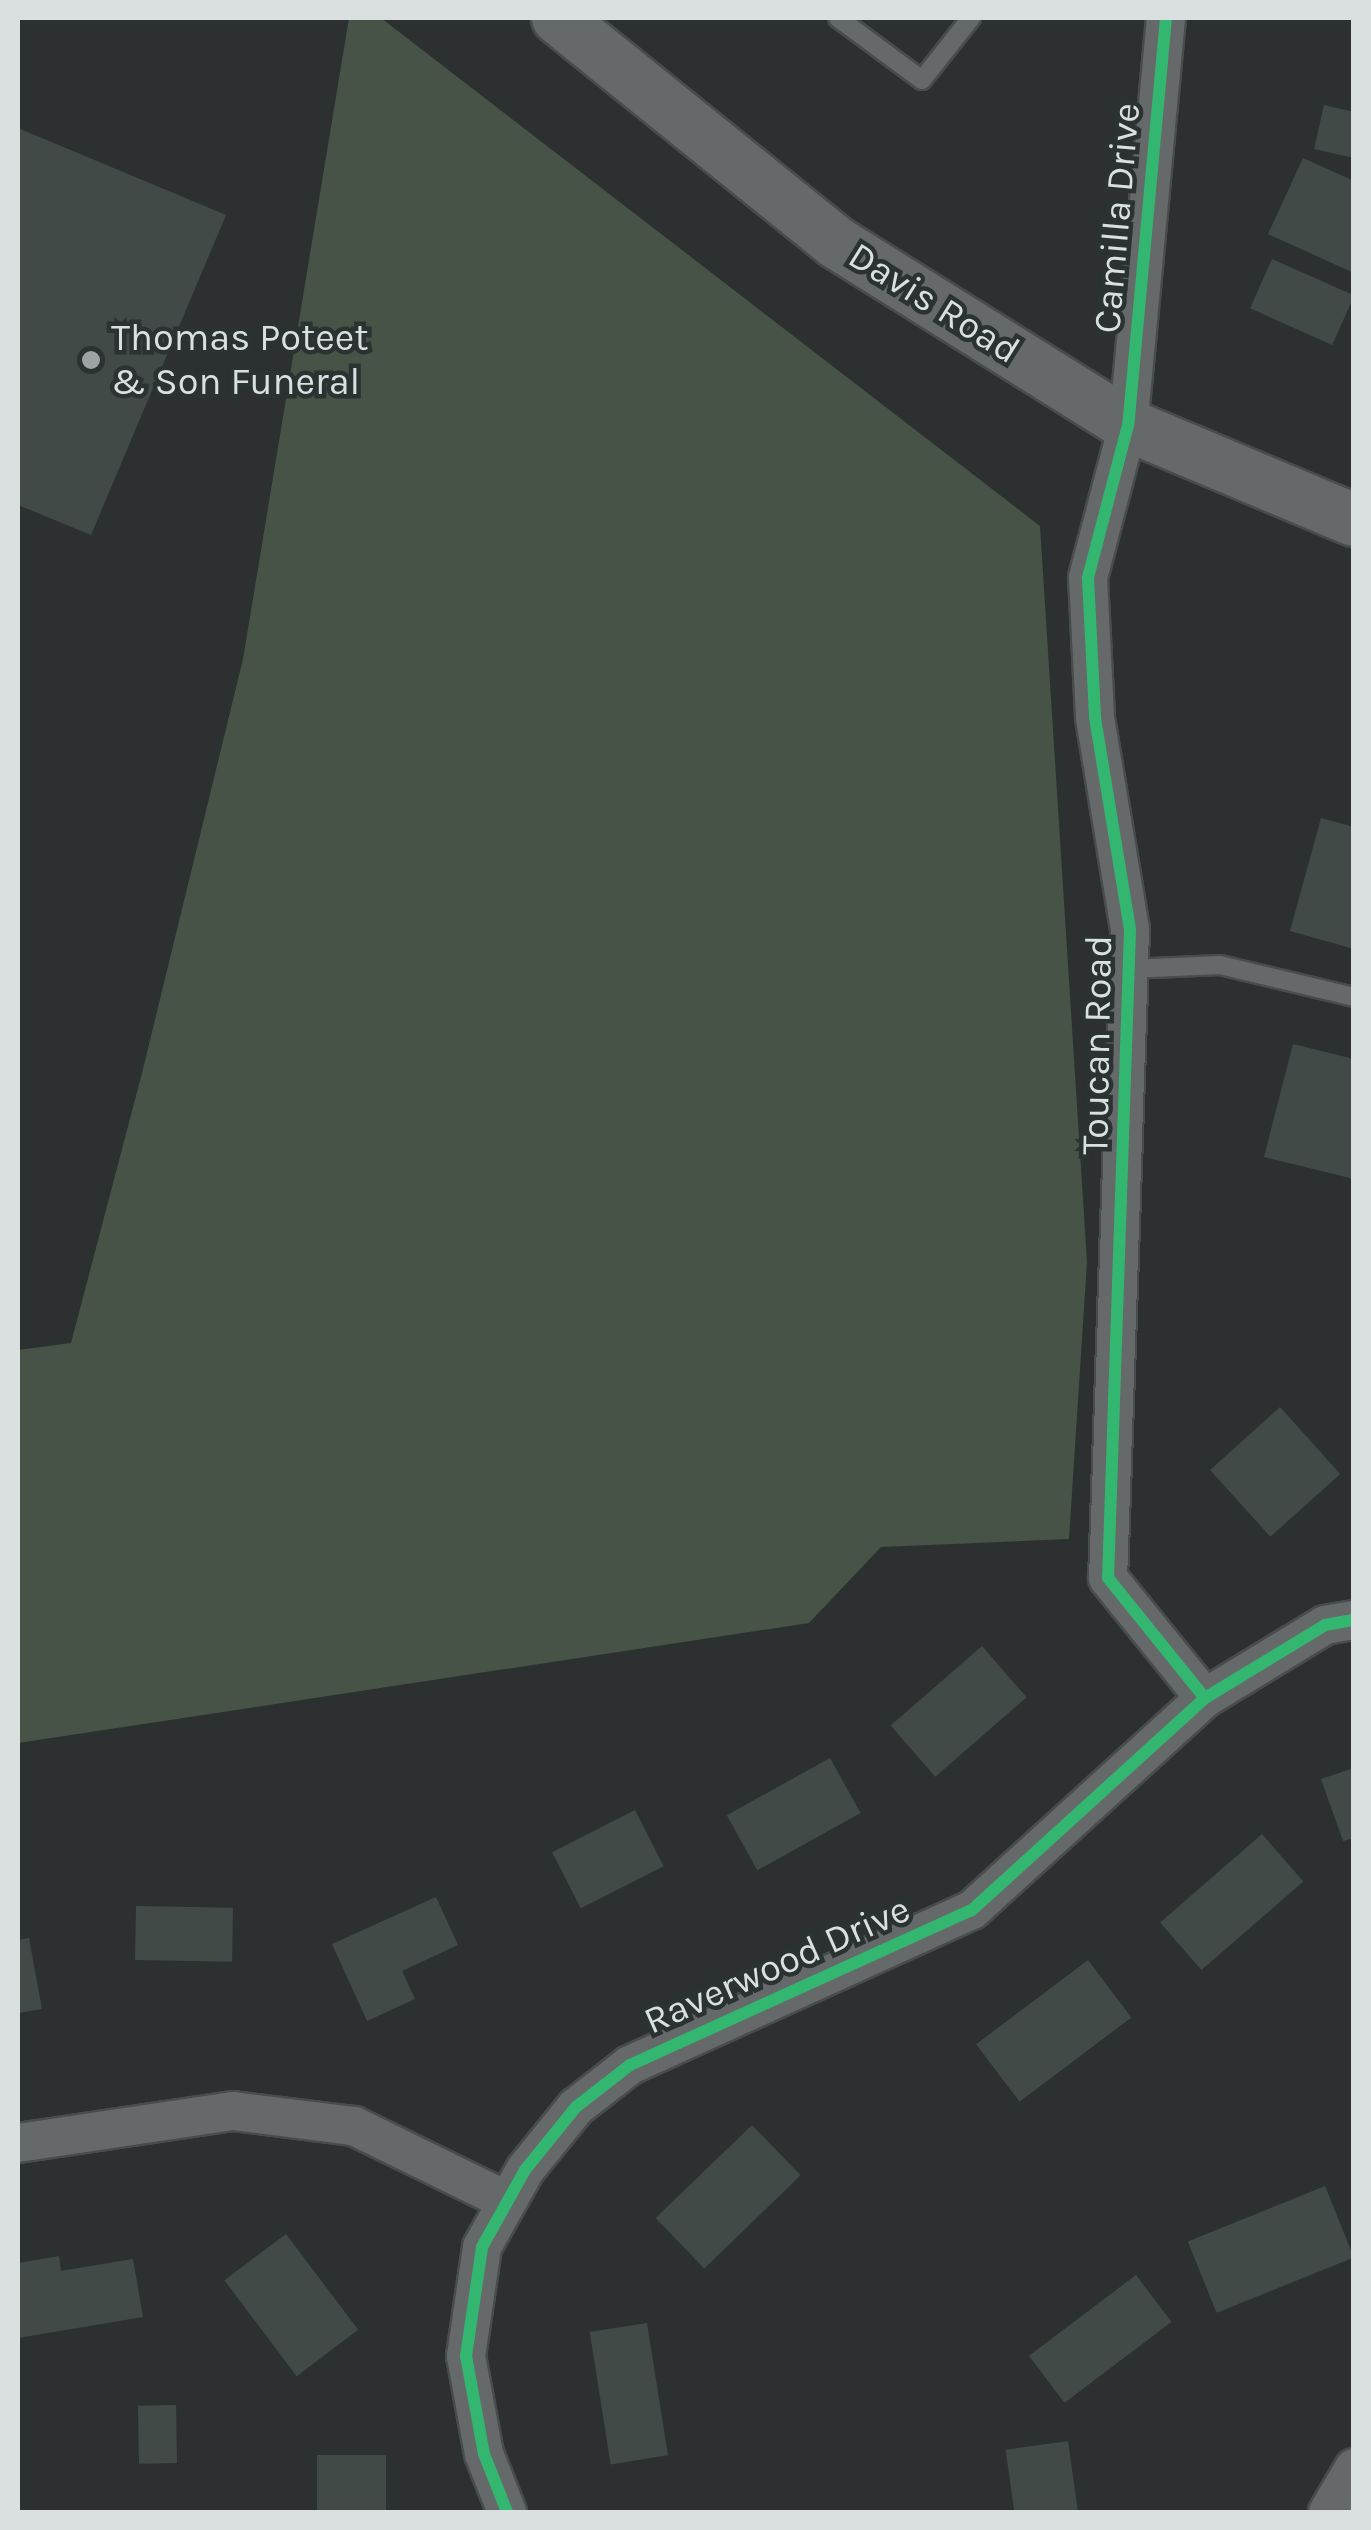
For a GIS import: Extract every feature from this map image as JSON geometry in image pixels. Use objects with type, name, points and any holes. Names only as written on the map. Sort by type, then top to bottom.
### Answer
[{"type":"main road","name":"Davis Road","points":[[558,18],[837,243],[1128,425],[1354,520]]},
{"type":"street","name":"Camilla Drive","points":[[1128,425],[1166,18]]},
{"type":"street","name":"Toucan Road","points":[[1128,425],[1088,578],[1095,718],[1129,968],[1108,1578],[1205,1698]]},
{"type":"street","name":"Raverwood Drive","points":[[508,2512],[484,2454],[466,2356],[482,2247],[507,2201],[576,2107],[630,2065],[972,1910],[1205,1698],[1325,1625],[1354,1620]]},
{"type":"street","points":[[18,2143],[233,2110],[354,2126],[507,2201]]},
{"type":"street","points":[[1328,2512],[1354,2468]]},
{"type":"lane","points":[[838,18],[922,80],[970,18]]},
{"type":"lane","points":[[1129,968],[1220,966],[1354,997]]},
{"type":"green space","points":[[349,18],[381,18],[1040,526],[1087,1262],[1069,1539],[881,1547],[809,1623],[18,1743],[18,1350],[71,1343],[142,1073],[243,659]]},
{"type":"building","points":[[1324,105],[1354,112],[1354,158],[1314,149]]},
{"type":"building","name":"Thomas Poteet & Son Funeral","points":[[18,128],[226,215],[91,535],[18,505]]},
{"type":"building","points":[[1303,158],[1354,181],[1354,273],[1268,234]]},
{"type":"building","points":[[1272,259],[1354,296],[1332,345],[1250,308]]},
{"type":"building","points":[[1321,818],[1354,827],[1354,949],[1290,931]]},
{"type":"building","points":[[1293,1044],[1354,1059],[1354,1179],[1264,1157]]},
{"type":"building","points":[[1280,1407],[1340,1474],[1270,1537],[1210,1470]]},
{"type":"building","points":[[982,1646],[1027,1697],[935,1777],[891,1725]]},
{"type":"building","points":[[830,1758],[861,1813],[757,1870],[727,1815]]},
{"type":"building","points":[[1354,1768],[1354,1838],[1343,1841],[1321,1779]]},
{"type":"building","points":[[635,1810],[664,1866],[581,1908],[552,1852]]},
{"type":"building","points":[[1262,1834],[1303,1882],[1201,1970],[1160,1923]]},
{"type":"building","points":[[436,1897],[458,1945],[402,1971],[415,1999],[367,2021],[332,1944]]},
{"type":"building","points":[[136,1906],[233,1908],[232,1962],[135,1960]]},
{"type":"building","points":[[29,1938],[42,2009],[18,2013],[18,1940]]},
{"type":"building","points":[[1088,1960],[1131,2018],[1020,2102],[976,2044]]},
{"type":"building","points":[[752,2125],[801,2175],[704,2268],[656,2218]]},
{"type":"building","points":[[1325,2186],[1354,2257],[1217,2313],[1188,2241]]},
{"type":"building","points":[[286,2234],[358,2330],[297,2376],[225,2280]]},
{"type":"building","points":[[59,2256],[61,2271],[133,2259],[143,2317],[18,2338],[18,2263]]},
{"type":"building","points":[[1136,2275],[1172,2322],[1064,2403],[1029,2356]]},
{"type":"building","points":[[647,2323],[668,2455],[611,2464],[590,2332]]},
{"type":"building","points":[[176,2405],[177,2463],[139,2464],[138,2406]]},
{"type":"building","points":[[1068,2441],[1078,2512],[1014,2512],[1006,2450]]},
{"type":"building","points":[[317,2455],[386,2455],[386,2512],[317,2512]]},
{"type":"cycle path","points":[[1166,18],[1128,425],[1088,578],[1095,718],[1130,930],[1108,1578],[1205,1698]]},
{"type":"cycle path","points":[[507,2512],[484,2454],[466,2356],[482,2247],[525,2170],[576,2107],[630,2065],[972,1910],[1205,1698],[1325,1625],[1354,1620]]},
{"type":"place","name":"Thomas Poteet & Son Funeral","points":[[91,360]]}]
